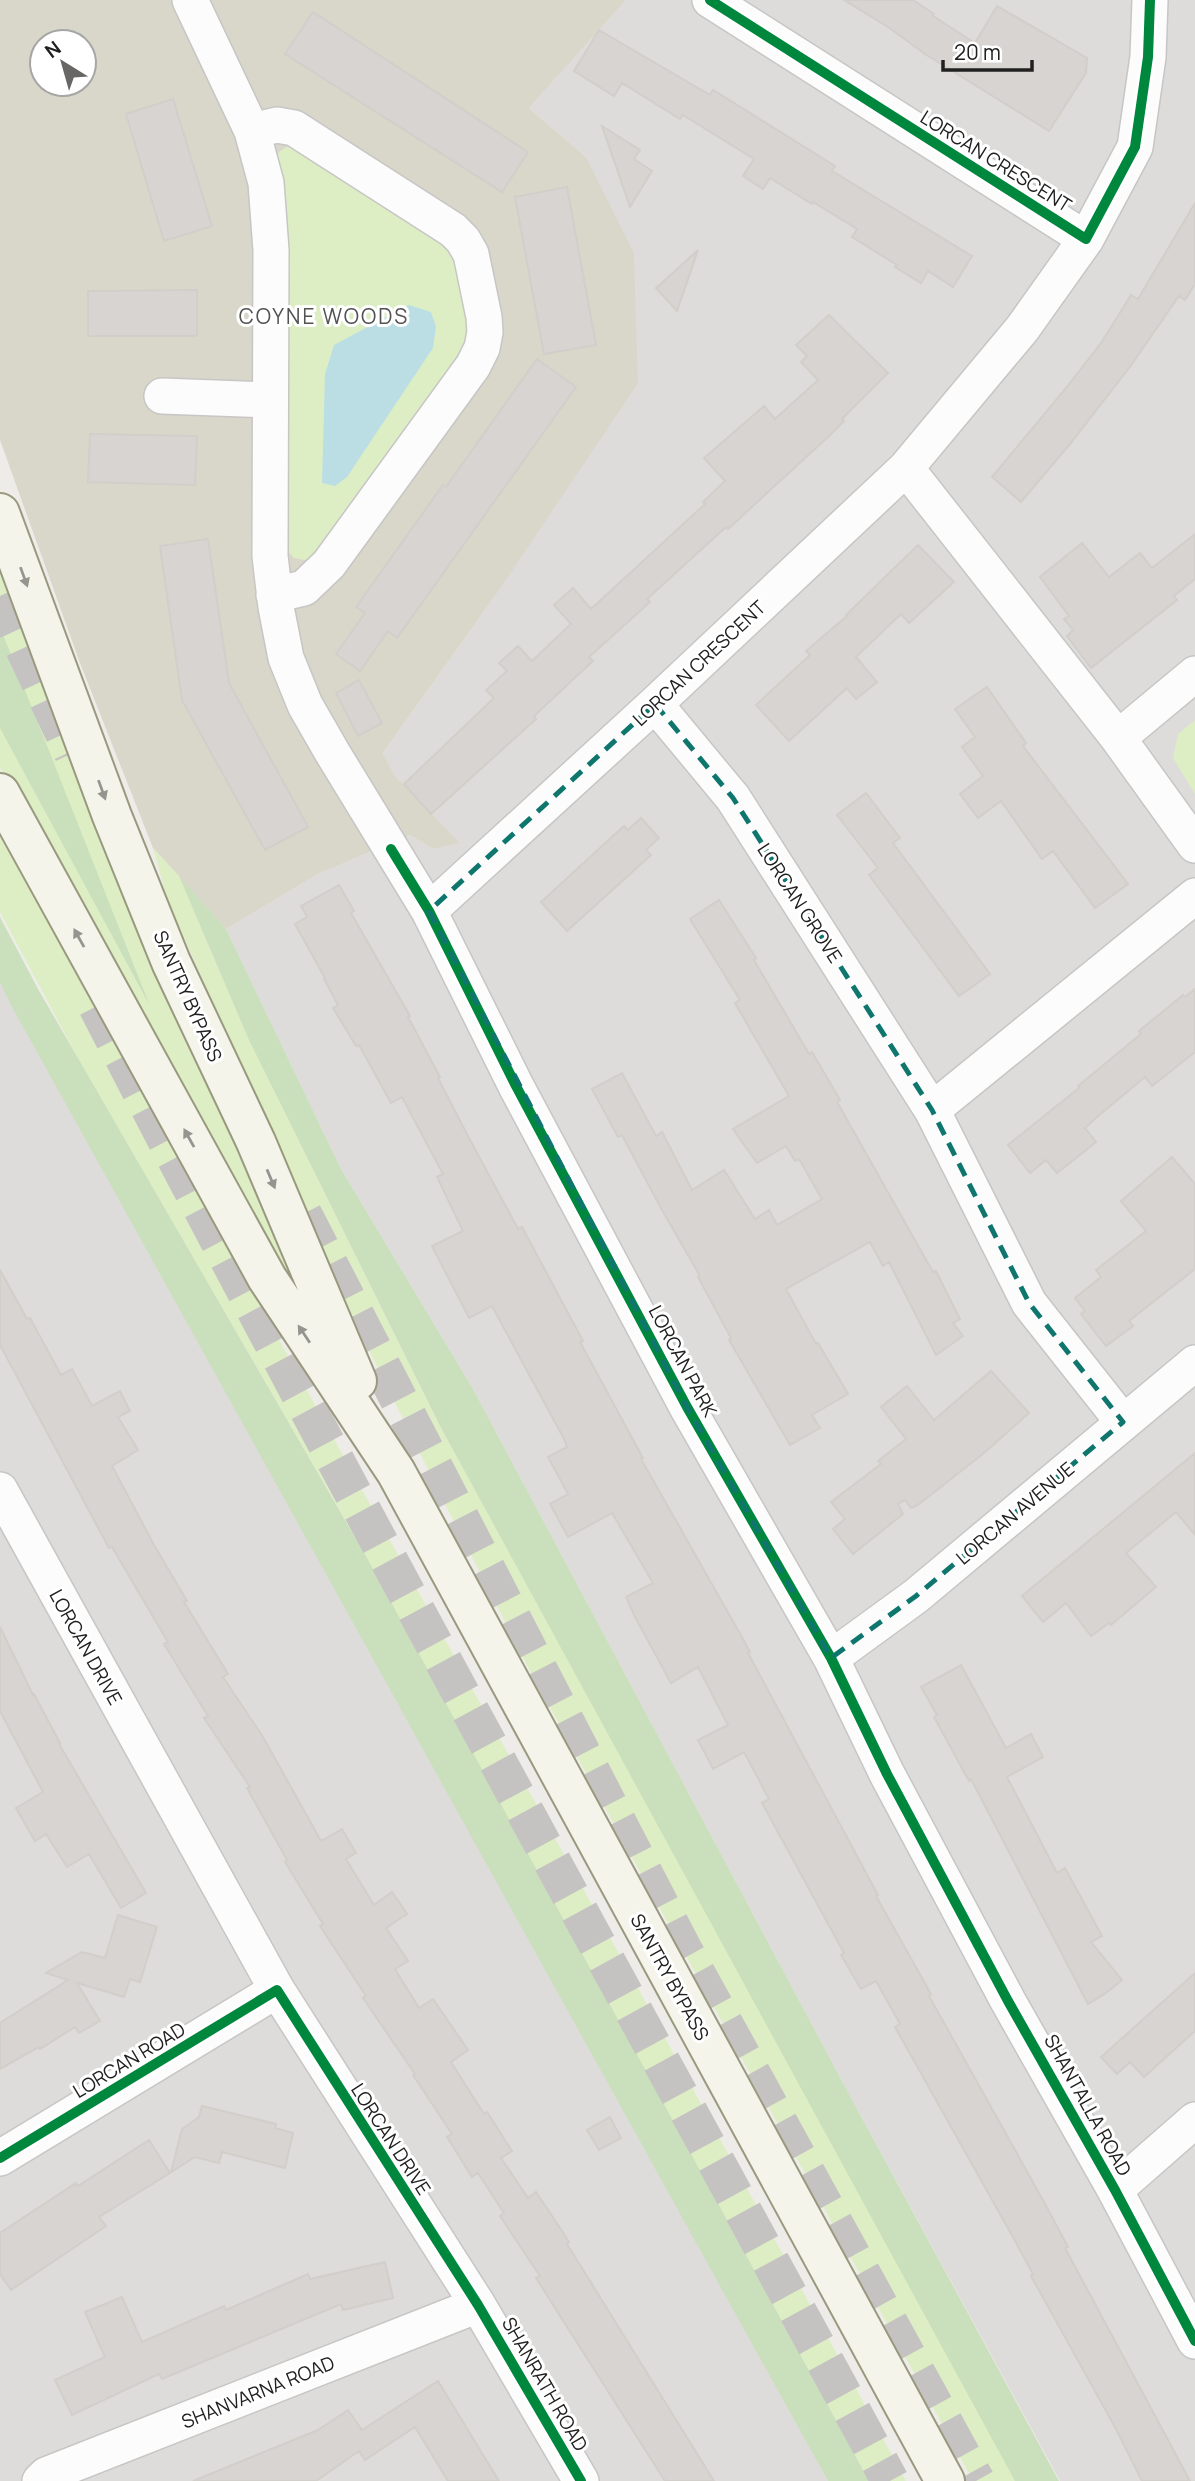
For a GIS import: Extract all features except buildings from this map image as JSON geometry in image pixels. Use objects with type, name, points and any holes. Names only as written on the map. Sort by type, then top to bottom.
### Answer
[{"type":"main road","name":"SANTRY BYPASS","points":[[0,513],[112,816],[171,962],[256,1142],[396,1472]]},
{"type":"main road","name":"SANTRY BYPASS","points":[[0,793],[267,1278],[396,1472],[944,2481]]},
{"type":"street","name":"LORCAN PARK","points":[[190,0],[252,131],[266,183],[271,250],[270,556],[286,658],[305,705],[429,911],[516,1086],[687,1407],[831,1658],[887,1774],[947,1888]]},
{"type":"street","name":"LORCAN CRESCENT","points":[[710,0],[1086,239]]},
{"type":"street","name":"LORCAN CRESCENT","points":[[429,911],[655,704],[906,468],[1022,329],[1086,239],[1135,148],[1148,57],[1150,0]]},
{"type":"street","points":[[252,131],[277,125],[295,128],[453,230],[471,254],[485,332],[482,348],[473,366],[329,564],[304,588],[274,595]]},
{"type":"street","points":[[162,396],[269,400]]},
{"type":"street","points":[[906,468],[1118,738],[1195,845]]},
{"type":"street","points":[[1118,738],[1195,674]]},
{"type":"street","name":"LORCAN GROVE","points":[[655,704],[733,797],[932,1110],[1030,1303],[1123,1422]]},
{"type":"street","points":[[932,1110],[1195,896]]},
{"type":"street","name":"LORCAN AVENUE","points":[[831,1658],[916,1596],[1195,1363]]},
{"type":"street","name":"LORCAN DRIVE","points":[[0,1490],[276,1990],[478,2305]]},
{"type":"street","name":"SHANTALLA ROAD","points":[[947,1888],[1115,2190],[1195,2341]]},
{"type":"street","name":"LORCAN ROAD","points":[[0,2158],[276,1990]]},
{"type":"street","points":[[1115,2190],[1195,2120]]},
{"type":"street","name":"SHANVARNA ROAD","points":[[40,2481],[59,2470],[478,2305]]},
{"type":"street","name":"SHANRATH ROAD","points":[[478,2305],[581,2481]]},
{"type":"highlighted area","points":[[655,704],[733,798],[932,1110],[1029,1303],[1123,1422],[916,1596],[831,1658],[687,1407],[429,911]]},
{"type":"shaded area","points":[[0,0],[626,0],[529,108],[586,157],[634,253],[638,383],[495,596],[383,753],[395,776],[460,843],[433,849],[410,835],[318,874],[226,929],[153,848],[80,663],[0,440]]},
{"type":"shaded area","points":[[626,0],[1195,0],[1195,2481],[1060,2481],[850,2096],[473,1389],[341,1169],[226,929],[318,874],[410,835],[433,849],[459,843],[395,776],[383,753],[495,596],[586,157],[529,108]]},
{"type":"shaded area","points":[[0,983],[612,2081],[828,2481],[0,2481]]},
{"type":"green space","points":[[288,146],[300,148],[454,250],[470,329],[468,341],[316,555],[305,560],[294,558],[286,549],[275,161],[279,152]]},
{"type":"green space","points":[[0,564],[295,1272],[281,1279],[0,768]]},
{"type":"green space","points":[[0,627],[150,1006],[0,728]]},
{"type":"green space","points":[[1195,720],[1195,794],[1173,758],[1178,734]]},
{"type":"green space","points":[[0,836],[638,1988],[906,2481],[869,2481],[353,1533],[81,1064],[0,912]]},
{"type":"green space","points":[[153,848],[179,876],[248,1038],[440,1426],[1017,2481],[973,2481],[527,1665],[362,1336],[296,1196],[167,898]]},
{"type":"green space","points":[[179,876],[226,929],[341,1169],[473,1389],[850,2096],[1059,2481],[1015,2481],[440,1426],[248,1038]]},
{"type":"green space","points":[[0,917],[38,989],[367,1558],[869,2481],[828,2481],[11,1005],[0,983]]},
{"type":"water","points":[[409,305],[431,312],[436,327],[433,348],[347,477],[335,486],[322,483],[325,374],[334,345]]},
{"type":"tunnel","points":[[0,596],[73,753]]},
{"type":"tunnel","points":[[97,1006],[390,1562],[890,2481]]},
{"type":"tunnel","points":[[303,1214],[683,1949],[976,2481]]},
{"type":"cycle path","points":[[710,0],[1086,239],[1135,147],[1148,57],[1150,0]]},
{"type":"cycle path","points":[[391,849],[429,911],[516,1086],[687,1407],[831,1658],[887,1774],[1195,2341]]},
{"type":"cycle path","points":[[0,2158],[277,1990],[478,2305],[581,2481]]},
{"type":"district","name":"COYNE WOODS","points":[[324,317]]}]
